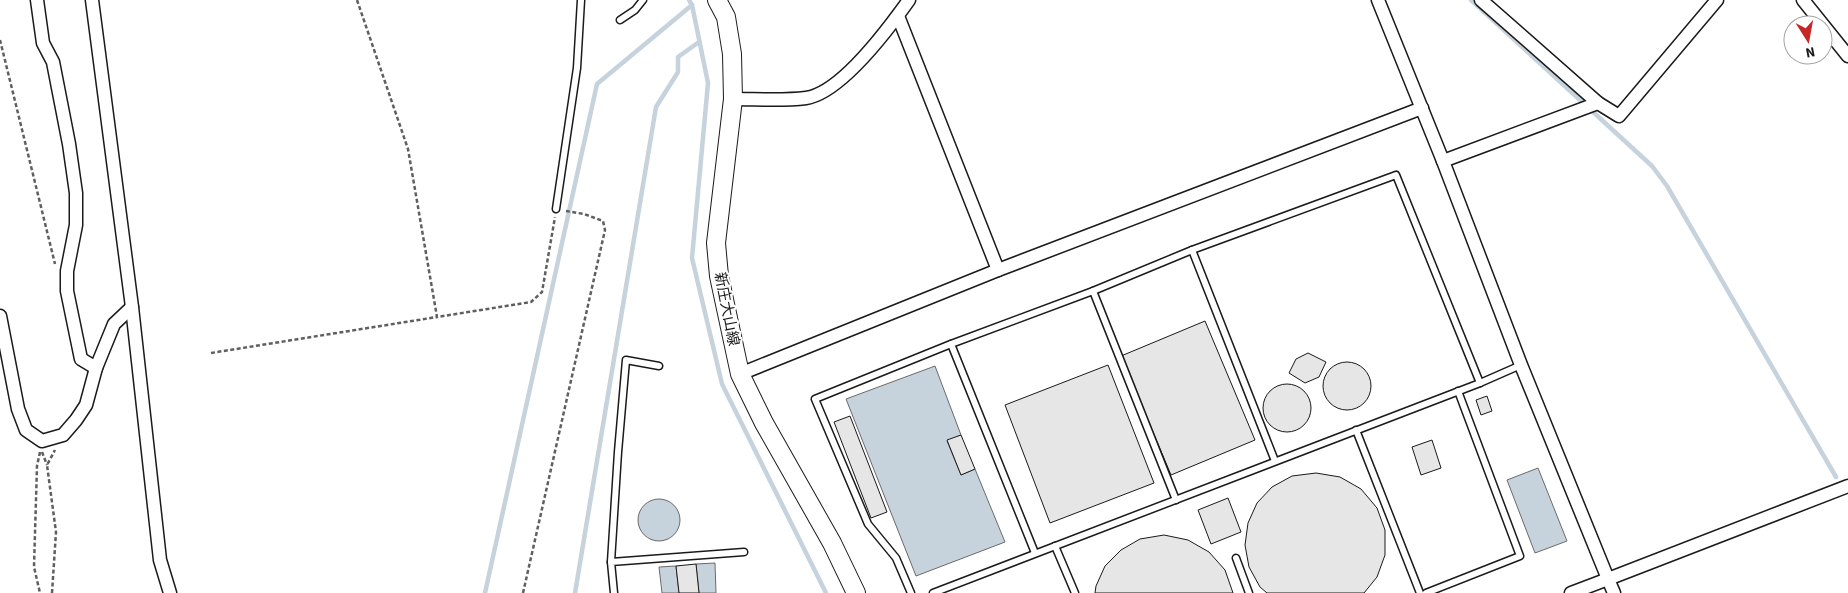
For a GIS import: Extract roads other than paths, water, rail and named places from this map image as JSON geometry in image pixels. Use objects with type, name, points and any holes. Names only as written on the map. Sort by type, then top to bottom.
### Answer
[{"type":"main road","name":"新庄大山線","points":[[717,0],[726,16],[732,54],[733,99],[716,243],[719,276],[740,374],[764,424],[832,543],[856,593]]},
{"type":"street","points":[[37,0],[43,43],[53,62],[69,144],[76,193],[76,226],[66,271],[68,291],[81,359],[96,368]]},
{"type":"street","points":[[92,0],[132,307],[160,560],[170,593]]},
{"type":"street","points":[[733,99],[807,98],[828,88],[847,75],[898,16],[909,0]]},
{"type":"street","points":[[1378,0],[1443,161],[1521,365],[1614,593]]},
{"type":"street","points":[[1481,0],[1596,104],[1619,116],[1717,0]]},
{"type":"street","points":[[1804,0],[1848,56]]},
{"type":"street","points":[[898,16],[998,270]]},
{"type":"street","points":[[1443,161],[1596,104]]},
{"type":"street","points":[[740,374],[998,270],[1422,108]]},
{"type":"street","points":[[0,316],[18,409],[26,430],[42,441],[63,435],[76,420],[86,405],[96,368],[114,324],[132,307]]},
{"type":"street","points":[[1571,593],[1848,486]]},
{"type":"lane","points":[[556,209],[577,68],[581,0]]},
{"type":"lane","points":[[620,20],[634,10],[643,0]]},
{"type":"lane","points":[[911,593],[896,558],[868,524],[815,399],[951,344],[1093,291],[1192,250],[1396,175],[1480,383]]},
{"type":"lane","points":[[1192,250],[1275,462]]},
{"type":"lane","points":[[1093,291],[1176,500]]},
{"type":"lane","points":[[951,344],[1036,553]]},
{"type":"lane","points":[[614,593],[611,562],[626,360],[660,366]]},
{"type":"lane","points":[[933,593],[1480,383],[1521,365]]},
{"type":"lane","points":[[1426,593],[1520,556],[1458,391]]},
{"type":"lane","points":[[1356,430],[1420,593]]},
{"type":"lane","points":[[1055,546],[1075,593]]},
{"type":"lane","points":[[611,562],[744,552]]},
{"type":"lane","points":[[1236,558],[1250,593]]},
{"type":"waterway","points":[[689,0],[692,5],[708,83],[692,258],[722,384],[826,593]]},
{"type":"waterway","points":[[1471,0],[1652,166],[1667,186],[1836,477]]},
{"type":"waterway","points":[[485,593],[597,84],[692,5]]},
{"type":"waterway","points":[[575,593],[656,107],[678,72],[678,57],[699,42]]}]
